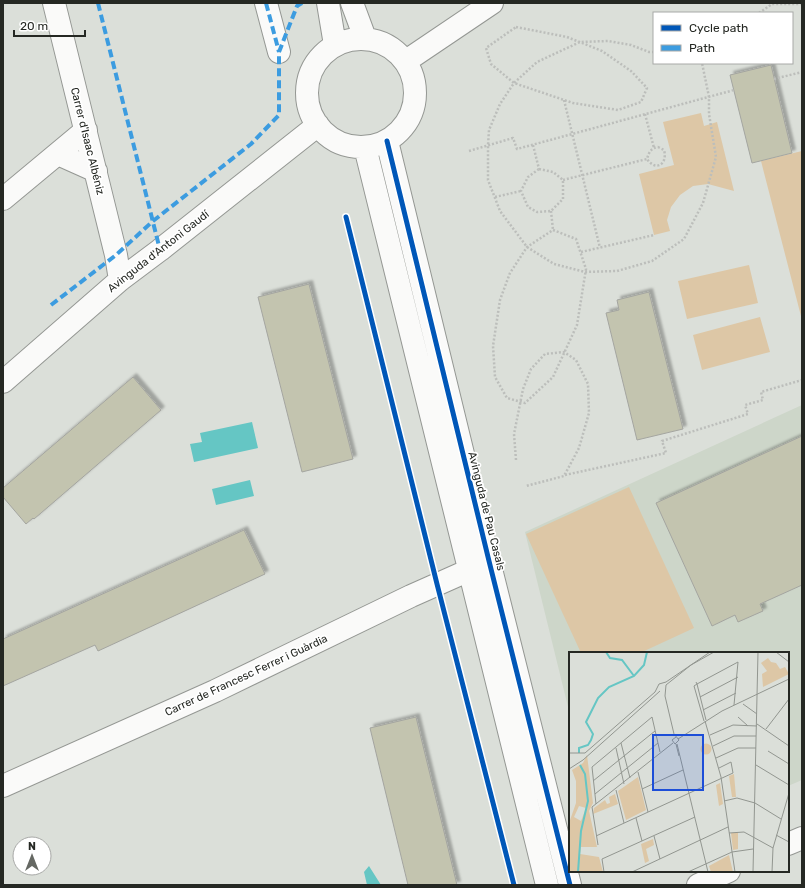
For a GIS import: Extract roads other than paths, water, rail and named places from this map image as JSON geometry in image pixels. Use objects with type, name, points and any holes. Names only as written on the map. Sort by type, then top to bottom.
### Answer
[{"type":"street","name":"Carrer d'Isaac Albéniz","points":[[54,3],[96,171],[116,255],[120,280]]},
{"type":"street","points":[[266,3],[279,52]]},
{"type":"street","points":[[328,3],[335,45]]},
{"type":"street","points":[[352,3],[365,38]]},
{"type":"street","points":[[406,61],[492,3]]},
{"type":"street","points":[[365,38],[380,42],[394,49],[406,61],[414,79],[416,100],[414,110],[409,119],[396,135],[377,145],[354,147],[333,140],[318,125],[312,117],[308,107],[307,86],[313,67],[326,51],[335,45],[349,40],[365,38]]},
{"type":"street","name":"Avinguda d'Antoni Gaudí","points":[[3,382],[120,280],[318,125]]},
{"type":"street","points":[[3,199],[86,130]]},
{"type":"street","name":"Avinguda de Pau Casals","points":[[387,141],[547,885]]},
{"type":"street","name":"Avinguda de Pau Casals","points":[[365,147],[479,565],[570,885]]},
{"type":"street","points":[[58,154],[96,171]]},
{"type":"street","name":"Carrer de Francesc Ferrer i Guàrdia","points":[[3,786],[215,691],[411,596],[479,565]]},
{"type":"street","points":[[789,844],[802,838]]},
{"type":"street","points":[[698,885],[727,872]]},
{"type":"water","points":[[252,422],[258,448],[194,462],[190,444],[202,442],[200,433]]},
{"type":"water","points":[[250,480],[254,496],[216,505],[212,489]]},
{"type":"water","points":[[369,866],[381,885],[367,885],[364,872]]}]
